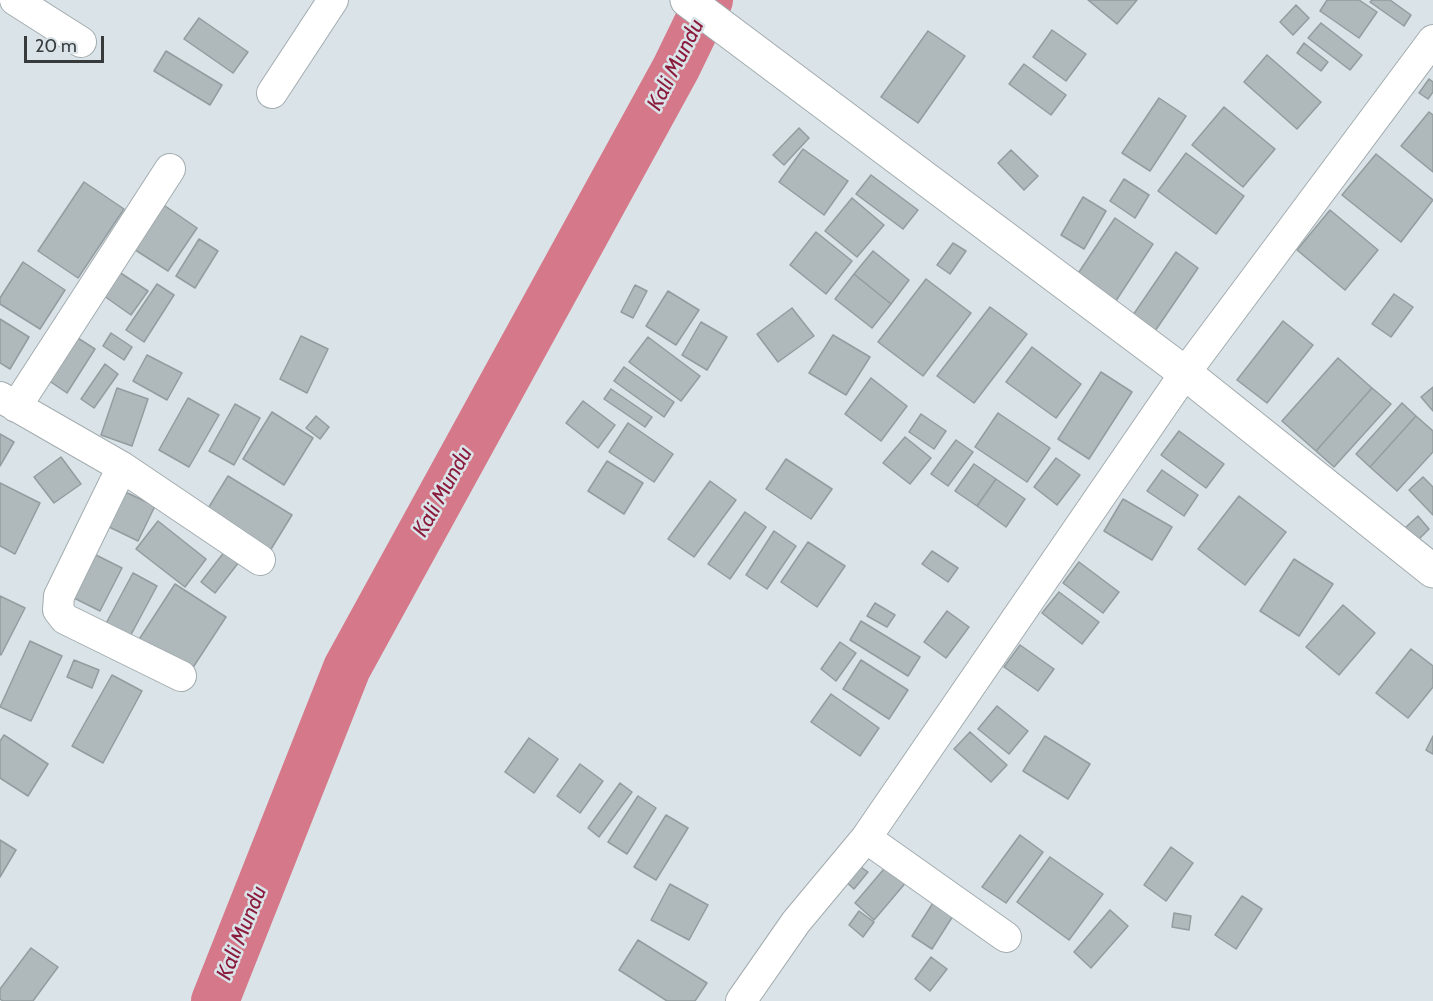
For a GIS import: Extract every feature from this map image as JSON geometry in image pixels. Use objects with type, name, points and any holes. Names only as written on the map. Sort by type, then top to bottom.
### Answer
[{"type":"street","points":[[15,0],[81,42]]},
{"type":"street","points":[[272,93],[333,0]]},
{"type":"street","points":[[687,0],[1185,373],[1433,571]]},
{"type":"street","points":[[741,1001],[796,922],[866,838],[1185,373],[1433,40]]},
{"type":"street","points":[[170,170],[8,402],[122,467],[260,561]]},
{"type":"street","points":[[122,467],[59,596],[58,610],[66,619],[181,676]]},
{"type":"street","points":[[866,838],[1006,938]]},
{"type":"building","points":[[1088,0],[1137,0],[1117,24]]},
{"type":"building","points":[[1327,0],[1359,0],[1377,12],[1359,38],[1320,11]]},
{"type":"building","points":[[1390,0],[1411,15],[1404,26],[1370,2]]},
{"type":"building","points":[[1296,5],[1309,18],[1293,35],[1280,22]]},
{"type":"building","points":[[199,18],[248,52],[233,73],[184,39]]},
{"type":"building","points":[[1321,23],[1362,55],[1350,70],[1308,38]]},
{"type":"building","points":[[1052,30],[1086,54],[1066,81],[1033,57]]},
{"type":"building","points":[[928,31],[965,56],[918,123],[881,97]]},
{"type":"building","points":[[1304,43],[1328,62],[1321,71],[1297,53]]},
{"type":"building","points":[[166,51],[222,85],[210,105],[154,71]]},
{"type":"building","points":[[1267,55],[1321,102],[1297,129],[1244,82]]},
{"type":"building","points":[[1024,64],[1066,95],[1051,115],[1009,84]]},
{"type":"building","points":[[1429,79],[1433,82],[1433,92],[1428,99],[1419,93]]},
{"type":"building","points":[[1159,98],[1186,116],[1150,171],[1122,153]]},
{"type":"building","points":[[1224,107],[1275,149],[1243,187],[1192,145]]},
{"type":"building","points":[[1429,112],[1433,115],[1433,172],[1401,146]]},
{"type":"building","points":[[799,128],[809,138],[784,165],[773,155]]},
{"type":"building","points":[[803,149],[848,181],[824,215],[779,182]]},
{"type":"building","points":[[1011,150],[1038,176],[1024,190],[998,163]]},
{"type":"building","points":[[1186,153],[1244,196],[1216,234],[1158,191]]},
{"type":"building","points":[[1376,154],[1433,200],[1401,242],[1342,195]]},
{"type":"building","points":[[871,175],[918,210],[903,229],[856,194]]},
{"type":"building","points":[[1124,179],[1149,195],[1135,218],[1110,201]]},
{"type":"building","points":[[84,182],[124,209],[78,278],[38,251]]},
{"type":"building","points":[[1083,197],[1106,211],[1084,249],[1061,235]]},
{"type":"building","points":[[852,198],[884,225],[857,257],[825,231]]},
{"type":"building","points":[[155,199],[197,228],[168,271],[126,244]]},
{"type":"building","points":[[1330,210],[1378,250],[1345,290],[1297,250]]},
{"type":"building","points":[[1115,218],[1153,244],[1110,310],[1071,284]]},
{"type":"building","points":[[816,232],[852,261],[826,294],[790,265]]},
{"type":"building","points":[[199,239],[218,251],[195,288],[176,276]]},
{"type":"building","points":[[953,243],[966,251],[950,274],[937,265]]},
{"type":"building","points":[[873,251],[909,280],[891,304],[854,274]]},
{"type":"building","points":[[1176,252],[1198,268],[1151,337],[1129,321]]},
{"type":"building","points":[[23,262],[65,290],[40,329],[0,304],[0,298]]},
{"type":"building","points":[[113,268],[148,291],[131,315],[97,291]]},
{"type":"building","points":[[854,274],[891,304],[872,328],[835,299]]},
{"type":"building","points":[[926,279],[971,313],[923,376],[878,342]]},
{"type":"building","points":[[157,284],[174,295],[144,342],[126,330]]},
{"type":"building","points":[[635,285],[647,291],[633,318],[621,312]]},
{"type":"building","points":[[668,291],[699,310],[676,345],[646,326]]},
{"type":"building","points":[[1394,294],[1413,307],[1391,337],[1372,324]]},
{"type":"building","points":[[990,307],[1027,334],[974,403],[937,376]]},
{"type":"building","points":[[792,308],[814,336],[778,362],[757,334]]},
{"type":"building","points":[[0,319],[29,337],[10,369],[0,363]]},
{"type":"building","points":[[1283,321],[1313,345],[1267,403],[1237,380]]},
{"type":"building","points":[[701,322],[727,337],[707,370],[682,355]]},
{"type":"building","points":[[70,333],[95,349],[67,393],[42,376]]},
{"type":"building","points":[[111,333],[132,347],[124,360],[103,346]]},
{"type":"building","points":[[833,335],[870,357],[846,395],[809,373]]},
{"type":"building","points":[[301,336],[328,349],[307,393],[280,379]]},
{"type":"building","points":[[648,337],[700,376],[681,401],[629,362]]},
{"type":"building","points":[[1032,347],[1081,384],[1056,418],[1006,382]]},
{"type":"building","points":[[147,355],[182,373],[167,400],[133,381]]},
{"type":"building","points":[[1338,358],[1372,388],[1316,451],[1282,421]]},
{"type":"building","points":[[105,364],[118,374],[94,408],[81,399]]},
{"type":"building","points":[[624,367],[674,402],[664,417],[614,381]]},
{"type":"building","points":[[1101,372],[1132,392],[1089,459],[1058,439]]},
{"type":"building","points":[[871,378],[907,406],[881,441],[845,414]]},
{"type":"building","points":[[1433,387],[1433,411],[1421,397]]},
{"type":"building","points":[[117,388],[148,399],[132,446],[101,435]]},
{"type":"building","points":[[1372,388],[1391,404],[1334,467],[1316,451]]},
{"type":"building","points":[[611,389],[652,417],[645,427],[604,399]]},
{"type":"building","points":[[188,398],[219,415],[189,467],[159,450]]},
{"type":"building","points":[[583,401],[615,425],[598,448],[566,423]]},
{"type":"building","points":[[1402,403],[1416,416],[1370,467],[1356,454]]},
{"type":"building","points":[[235,404],[260,418],[234,465],[209,451]]},
{"type":"building","points":[[272,412],[313,438],[284,485],[243,459]]},
{"type":"building","points":[[998,413],[1050,448],[1027,482],[975,447]]},
{"type":"building","points":[[921,414],[946,431],[934,449],[909,432]]},
{"type":"building","points":[[316,416],[329,427],[320,439],[306,428]]},
{"type":"building","points":[[1416,416],[1433,431],[1433,452],[1397,491],[1370,467]]},
{"type":"building","points":[[628,423],[673,454],[654,482],[609,452]]},
{"type":"building","points":[[1179,431],[1224,464],[1206,488],[1161,455]]},
{"type":"building","points":[[0,434],[14,442],[0,466]]},
{"type":"building","points":[[905,437],[931,458],[910,484],[883,463]]},
{"type":"building","points":[[956,440],[973,452],[948,486],[931,474]]},
{"type":"building","points":[[61,457],[81,484],[54,503],[34,477]]},
{"type":"building","points":[[1056,458],[1080,475],[1057,505],[1034,487]]},
{"type":"building","points":[[786,459],[832,489],[811,519],[766,489]]},
{"type":"building","points":[[607,461],[643,483],[624,514],[588,491]]},
{"type":"building","points":[[974,464],[996,479],[977,506],[955,491]]},
{"type":"building","points":[[1162,470],[1198,495],[1184,516],[1147,491]]},
{"type":"building","points":[[228,476],[292,515],[268,554],[204,515]]},
{"type":"building","points":[[1423,477],[1433,487],[1433,515],[1409,490]]},
{"type":"building","points":[[996,479],[1025,499],[1006,527],[977,506]]},
{"type":"building","points":[[710,481],[736,500],[694,557],[668,539]]},
{"type":"building","points":[[0,483],[40,503],[15,554],[0,546]]},
{"type":"building","points":[[117,488],[155,506],[138,541],[101,523]]},
{"type":"building","points":[[1239,496],[1286,532],[1245,585],[1198,549]]},
{"type":"building","points":[[1123,499],[1172,527],[1152,560],[1104,531]]},
{"type":"building","points":[[745,512],[766,527],[730,579],[708,564]]},
{"type":"building","points":[[1418,516],[1429,529],[1417,541],[1405,528]]},
{"type":"building","points":[[158,521],[206,559],[185,587],[136,549]]},
{"type":"building","points":[[774,531],[796,546],[767,589],[746,575]]},
{"type":"building","points":[[808,542],[845,566],[817,607],[781,582]]},
{"type":"building","points":[[225,551],[239,562],[215,593],[201,582]]},
{"type":"building","points":[[932,551],[958,568],[948,582],[922,564]]},
{"type":"building","points":[[92,553],[122,568],[100,611],[70,596]]},
{"type":"building","points":[[1294,559],[1333,584],[1299,636],[1260,611]]},
{"type":"building","points":[[1079,562],[1119,592],[1103,613],[1063,583]]},
{"type":"building","points":[[133,573],[157,586],[126,644],[102,631]]},
{"type":"building","points":[[175,584],[226,617],[188,675],[138,641]]},
{"type":"building","points":[[1059,592],[1099,622],[1082,644],[1042,613]]},
{"type":"building","points":[[0,596],[25,608],[1,655],[0,654]]},
{"type":"building","points":[[875,603],[895,615],[887,627],[867,616]]},
{"type":"building","points":[[1343,605],[1375,633],[1339,675],[1306,647]]},
{"type":"building","points":[[947,611],[969,627],[946,658],[924,642]]},
{"type":"building","points":[[861,621],[920,657],[908,676],[850,640]]},
{"type":"building","points":[[30,641],[62,656],[31,721],[0,707]]},
{"type":"building","points":[[840,642],[856,653],[836,681],[821,669]]},
{"type":"building","points":[[1020,645],[1054,669],[1038,691],[1004,667]]},
{"type":"building","points":[[1411,649],[1433,666],[1433,687],[1408,718],[1376,693]]},
{"type":"building","points":[[74,660],[99,670],[92,688],[67,677]]},
{"type":"building","points":[[861,660],[908,690],[889,719],[843,689]]},
{"type":"building","points":[[112,675],[142,691],[103,763],[72,746]]},
{"type":"building","points":[[831,694],[879,728],[860,756],[811,722]]},
{"type":"building","points":[[997,706],[1028,731],[1009,754],[978,729]]},
{"type":"building","points":[[970,732],[1007,765],[991,782],[954,749]]},
{"type":"building","points":[[4,735],[48,764],[28,796],[0,778],[0,741]]},
{"type":"building","points":[[1045,736],[1090,764],[1068,799],[1023,771]]},
{"type":"building","points":[[1433,736],[1433,754],[1426,750]]},
{"type":"building","points":[[529,738],[558,759],[534,793],[505,772]]},
{"type":"building","points":[[580,764],[603,781],[580,813],[557,796]]},
{"type":"building","points":[[620,783],[632,792],[599,837],[588,828]]},
{"type":"building","points":[[638,796],[656,808],[627,854],[608,842]]},
{"type":"building","points":[[666,815],[688,828],[656,880],[634,867]]},
{"type":"building","points":[[1020,835],[1043,852],[1006,903],[982,887]]},
{"type":"building","points":[[0,840],[16,850],[0,877]]},
{"type":"building","points":[[1171,847],[1193,863],[1166,901],[1144,885]]},
{"type":"building","points":[[1050,857],[1103,894],[1069,940],[1017,902]]},
{"type":"building","points":[[889,863],[908,880],[874,920],[855,903]]},
{"type":"building","points":[[858,865],[868,872],[854,889],[845,881]]},
{"type":"building","points":[[670,884],[708,905],[689,940],[651,920]]},
{"type":"building","points":[[938,895],[958,908],[932,949],[912,936]]},
{"type":"building","points":[[1242,896],[1262,909],[1236,949],[1215,935]]},
{"type":"building","points":[[1110,910],[1128,926],[1091,968],[1074,952]]},
{"type":"building","points":[[859,911],[874,922],[863,937],[849,925]]},
{"type":"building","points":[[1174,913],[1191,916],[1189,930],[1172,927]]},
{"type":"building","points":[[638,940],[707,983],[695,1001],[667,1001],[619,970]]},
{"type":"building","points":[[31,948],[58,967],[33,1001],[3,1001],[0,999],[0,989]]},
{"type":"building","points":[[931,957],[947,969],[930,991],[915,979]]},
{"type":"waterway","name":"Kali Mundu","points":[[215,1001],[347,668],[676,68],[709,0]]}]
